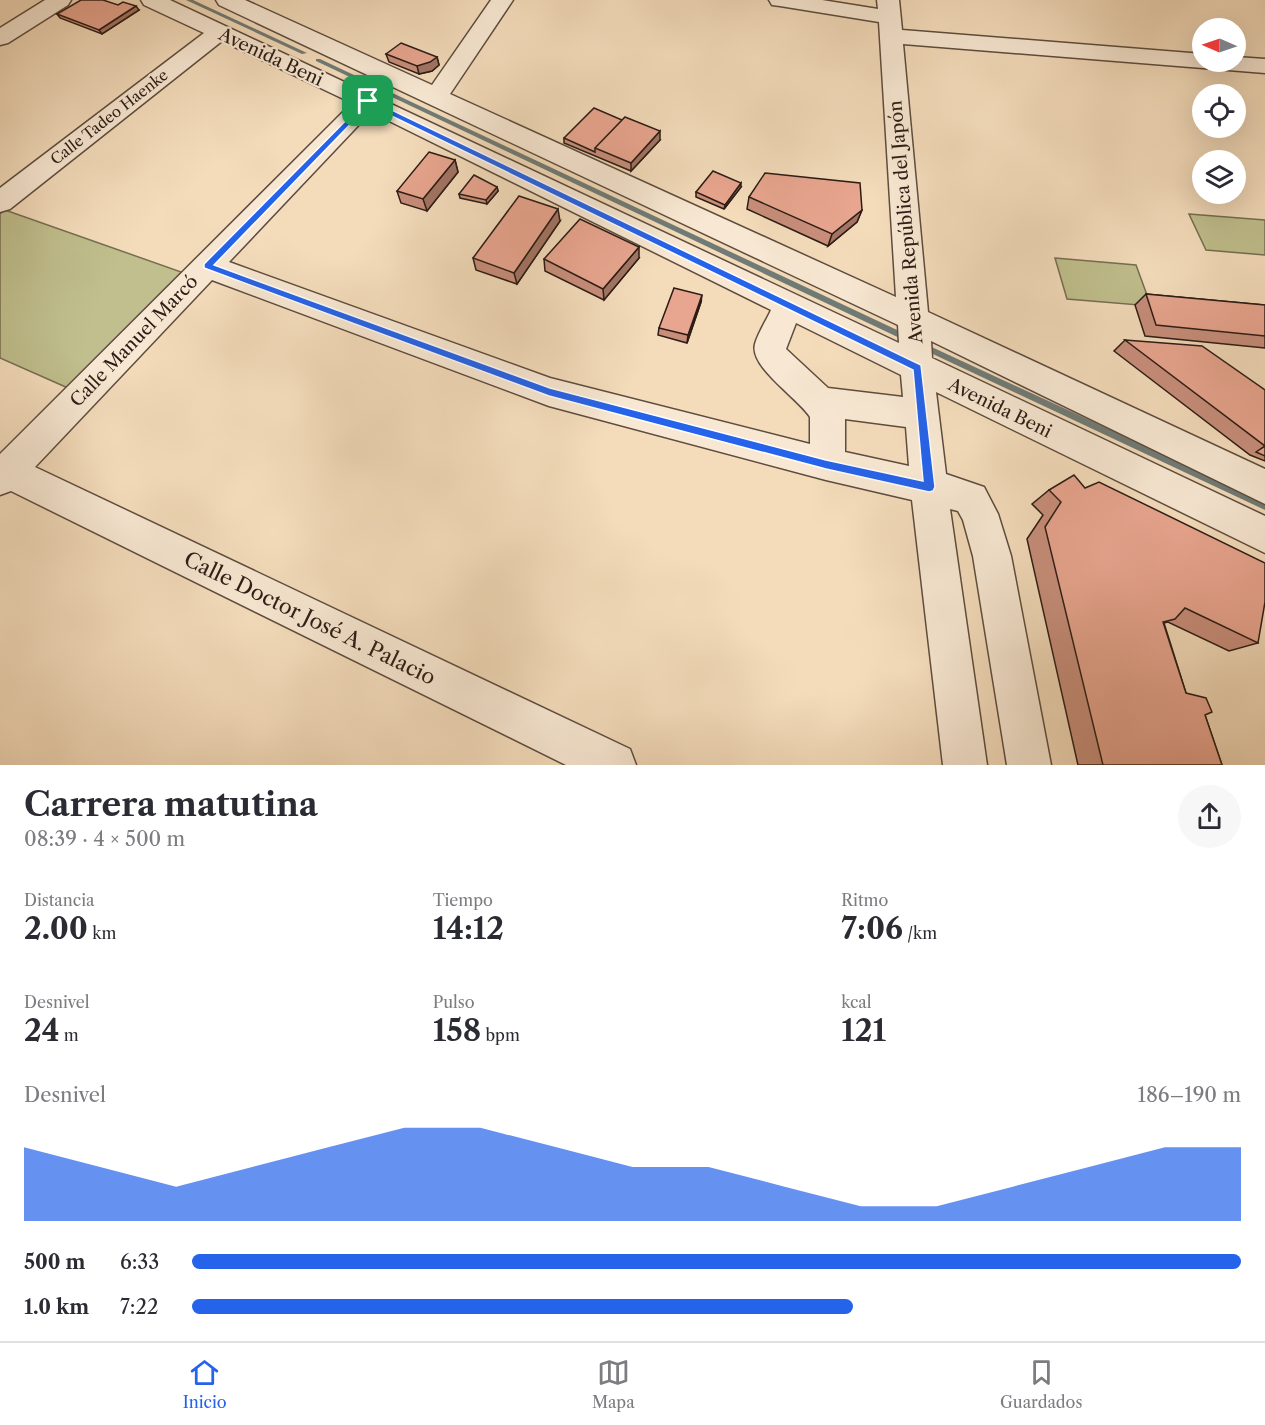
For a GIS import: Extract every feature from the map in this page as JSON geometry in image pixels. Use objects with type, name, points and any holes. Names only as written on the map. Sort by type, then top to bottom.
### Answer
[{"type":"street","points":[[0,38],[60,0]]},
{"type":"street","name":"Avenida Beni","points":[[227,0],[436,96],[1265,487]]},
{"type":"street","points":[[436,96],[502,0]]},
{"type":"street","points":[[780,0],[890,18],[1192,59]]},
{"type":"street","name":"Avenida Beni","points":[[157,1],[218,33],[368,101],[1265,535]]},
{"type":"street","name":"Avenida República del Japón","points":[[890,18],[917,365],[929,487],[965,765]]},
{"type":"street","name":"Calle Tadeo Haenke","points":[[0,202],[218,33]]},
{"type":"street","points":[[1246,65],[1265,66]]},
{"type":"street","name":"Calle Manuel Marcó","points":[[4,475],[368,101]]},
{"type":"street","points":[[207,266],[549,392],[826,464],[955,493],[971,499],[980,514],[992,556],[1029,765]]},
{"type":"street","points":[[789,306],[771,343],[770,352],[786,372],[822,402],[828,418],[826,464]]},
{"type":"street","points":[[822,402],[922,414]]},
{"type":"street","name":"Calle Doctor José A. Palacio","points":[[4,475],[614,765]]},
{"type":"shaded area","points":[[5,210],[184,273],[68,388],[0,358],[0,214]]},
{"type":"shaded area","points":[[1189,214],[1265,220],[1265,255],[1206,250]]},
{"type":"shaded area","points":[[1055,258],[1136,265],[1151,306],[1067,299]]},
{"type":"building","points":[[81,0],[103,0],[118,5],[123,2],[136,6],[99,30],[57,14]]},
{"type":"building","points":[[401,43],[437,57],[417,66],[386,54]]},
{"type":"building","points":[[594,108],[622,120],[595,148],[595,152],[564,138]]},
{"type":"building","points":[[625,117],[660,131],[631,163],[595,148]]},
{"type":"building","points":[[429,152],[455,160],[423,199],[397,191]]},
{"type":"building","points":[[713,171],[741,183],[725,205],[696,192]]},
{"type":"building","points":[[765,173],[860,183],[862,210],[832,234],[749,197]]},
{"type":"building","points":[[474,175],[497,187],[486,200],[459,194]]},
{"type":"building","points":[[519,196],[558,209],[514,273],[473,258]]},
{"type":"building","points":[[580,219],[639,247],[603,289],[544,259]]},
{"type":"building","points":[[674,288],[702,295],[688,335],[659,328]]},
{"type":"building","points":[[1146,294],[1265,305],[1265,336],[1156,325]]},
{"type":"building","points":[[1125,340],[1202,346],[1265,390],[1265,446]]},
{"type":"building","points":[[1265,446],[1265,456],[1256,452]]},
{"type":"building","points":[[1074,475],[1085,488],[1099,482],[1265,563],[1265,602],[1258,643],[1185,608],[1175,619],[1163,622],[1186,693],[1206,698],[1212,712],[1205,715],[1222,765],[1103,765],[1045,527],[1061,502],[1049,490]]},
{"type":"waterway","points":[[189,0],[304,53]]},
{"type":"waterway","points":[[318,60],[909,339]]},
{"type":"waterway","points":[[923,346],[1265,506]]},
{"type":"route","points":[[368,101],[917,368],[929,487],[826,464],[549,392],[207,266],[368,101]]}]
